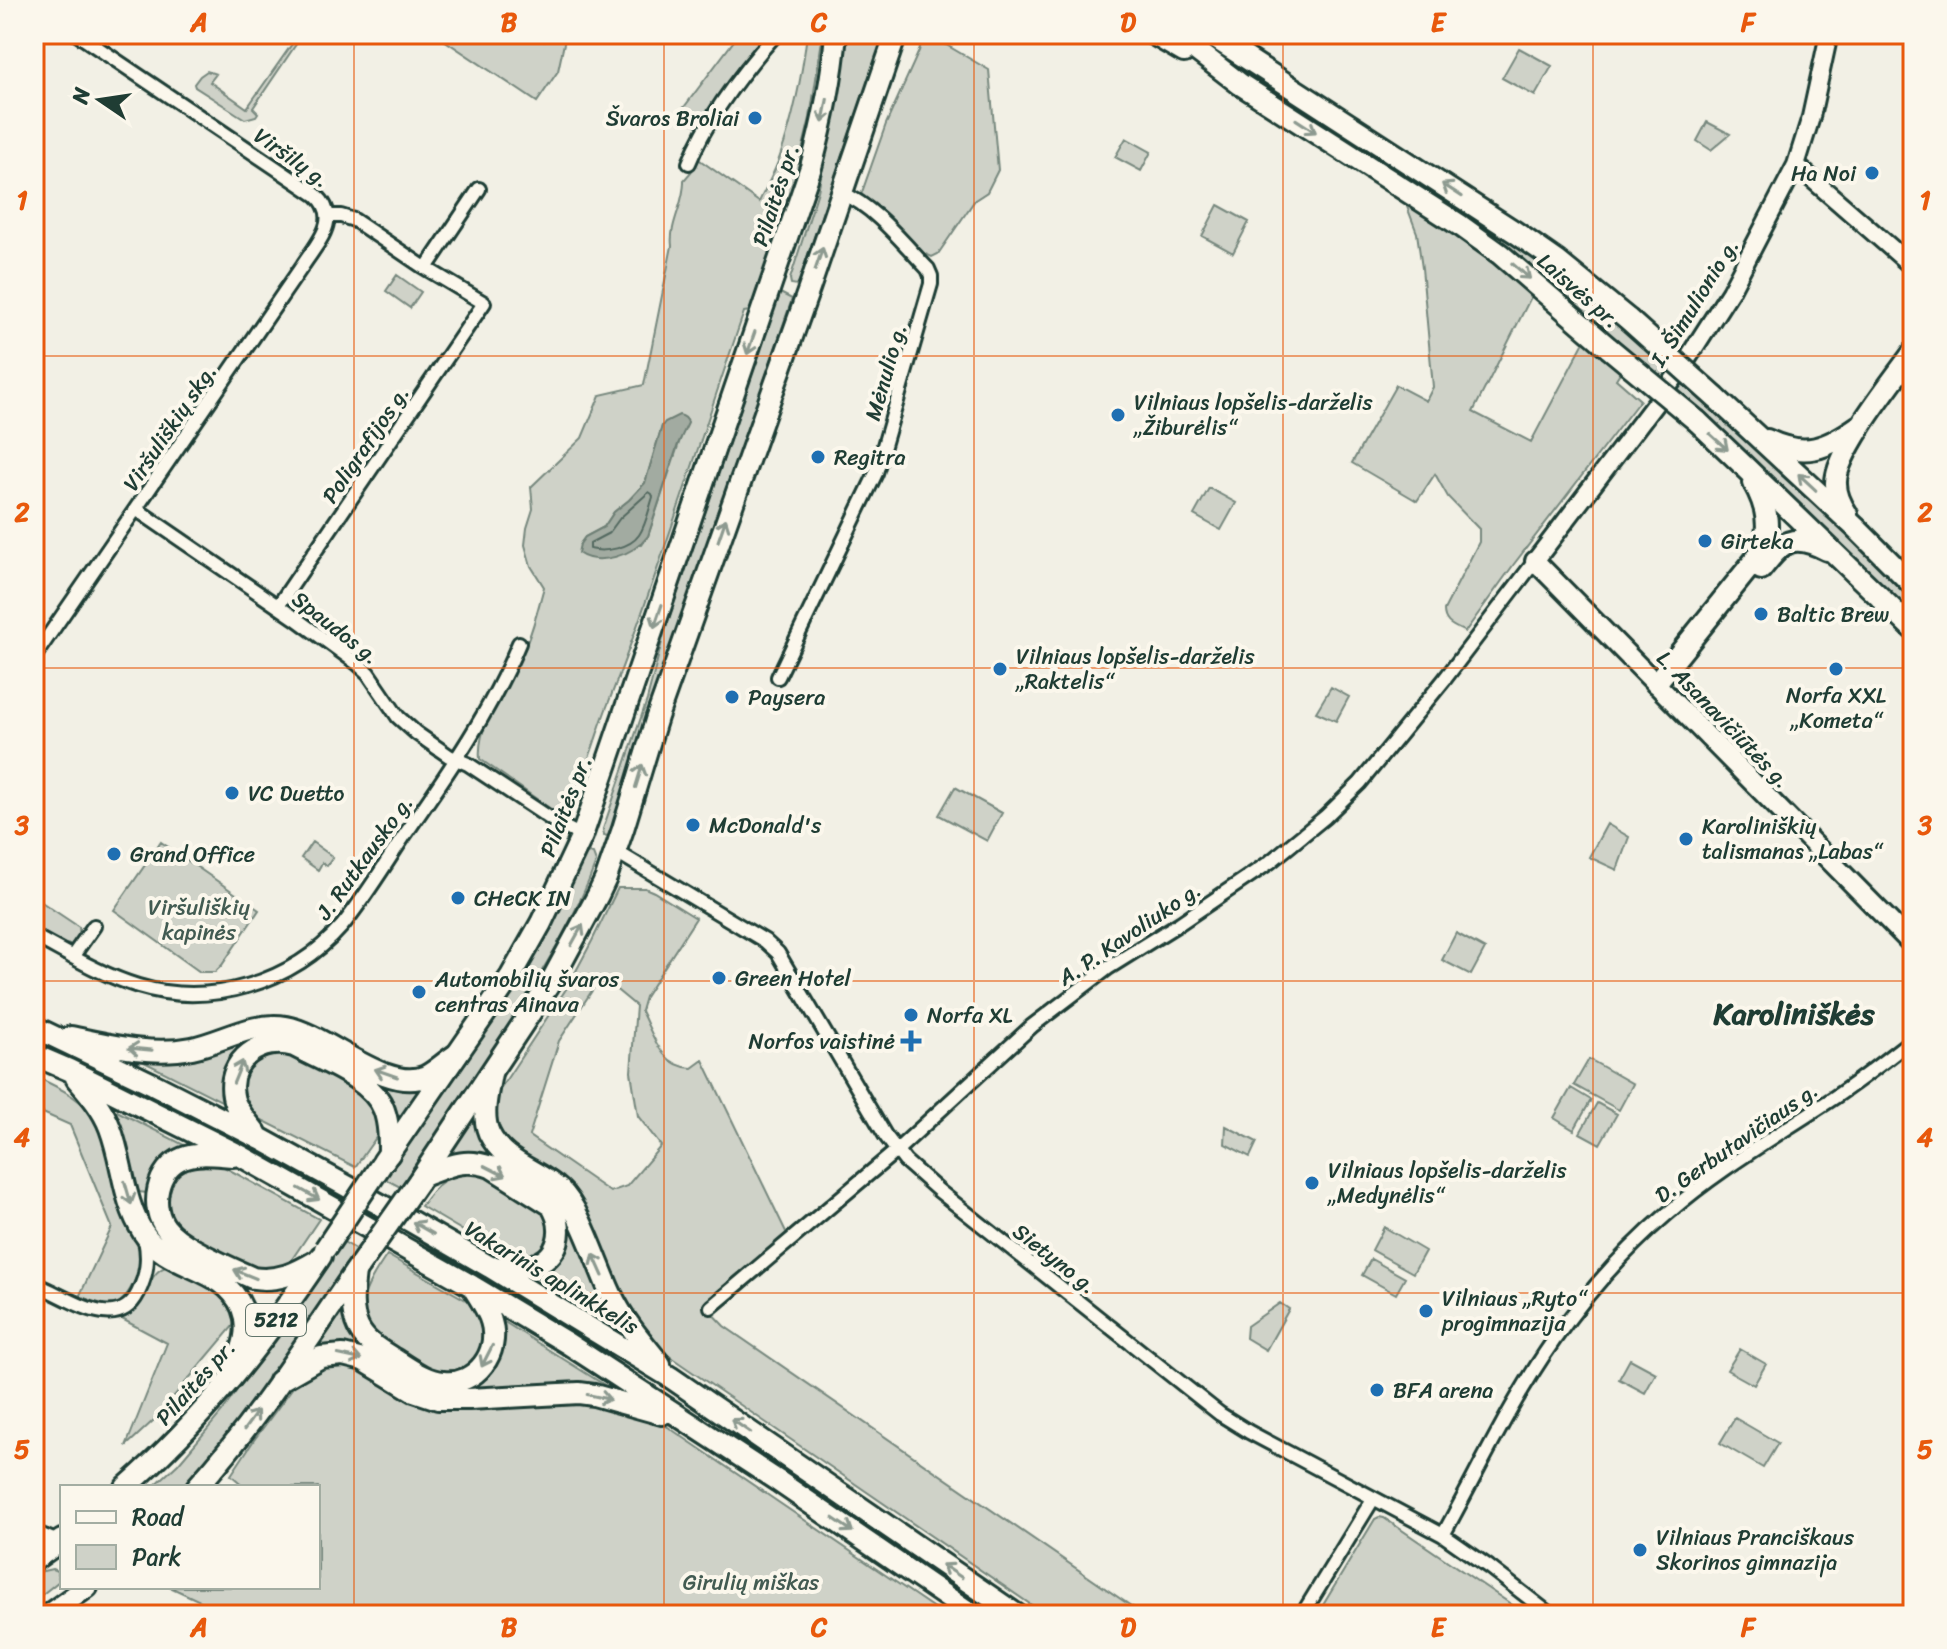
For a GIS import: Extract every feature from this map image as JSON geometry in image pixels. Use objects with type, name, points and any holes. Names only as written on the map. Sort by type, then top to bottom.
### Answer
[{"type":"main road","points":[[670,1377],[618,1309],[568,1199],[550,1182],[511,1159],[494,1143],[485,1115],[491,1073],[552,980],[598,895],[657,717],[896,34]]},
{"type":"main road","points":[[1153,34],[1240,84]]},
{"type":"main road","name":"Laisvės pr.","points":[[1175,34],[1240,84],[1461,226],[1523,273],[1697,421],[1913,629]]},
{"type":"main road","name":"Laisvės pr.","points":[[1209,34],[1558,262],[1628,319],[1759,436],[1913,585]]},
{"type":"main road","name":"Laisvės pr.","points":[[1221,34],[1256,65]]},
{"type":"main road","name":"Pilaitės pr.","points":[[128,1485],[188,1428],[263,1340],[511,976],[541,923],[582,836],[777,269],[817,142],[835,44]]},
{"type":"main road","points":[[777,269],[779,282],[789,293],[809,289]]},
{"type":"main road","points":[[1855,527],[1842,505],[1836,472],[1862,424],[1913,353]]},
{"type":"main road","points":[[1759,436],[1784,448],[1811,450],[1828,445],[1862,424]]},
{"type":"main road","points":[[1660,688],[1765,544],[1765,503],[1741,463]]},
{"type":"main road","points":[[1660,688],[1776,550],[1791,541],[1801,540],[1841,558]]},
{"type":"main road","name":"L. Asanavičiūtės g.","points":[[1535,561],[1913,945]]},
{"type":"main road","points":[[582,836],[615,851]]},
{"type":"main road","points":[[39,1030],[128,1048],[166,1051],[191,1048],[256,1029],[279,1026],[303,1032],[381,1073],[401,1078],[425,1076],[456,1055]]},
{"type":"main road","name":"Vakarinis aplinkkelis","points":[[39,1030],[261,1139],[490,1267],[670,1377],[1017,1615]]},
{"type":"main road","points":[[261,1139],[238,1109],[232,1084],[235,1072],[247,1054],[267,1044],[285,1043],[360,1081],[376,1094],[385,1112],[389,1135],[385,1159]]},
{"type":"main road","points":[[34,1055],[241,1156],[472,1286],[567,1343],[778,1481],[973,1615]]},
{"type":"main road","points":[[69,1070],[97,1102],[110,1125],[130,1200],[143,1232],[160,1251],[223,1283],[239,1301],[246,1320],[246,1334],[231,1378]]},
{"type":"main road","name":"5212","points":[[199,1485],[279,1381],[491,1073]]},
{"type":"main road","points":[[241,1156],[203,1154],[182,1159],[169,1167],[158,1194],[159,1217],[165,1228],[187,1245],[253,1278],[264,1280],[283,1278],[322,1255]]},
{"type":"main road","points":[[420,1179],[456,1163],[481,1164],[491,1167],[551,1205],[560,1227],[556,1247],[551,1254],[535,1265],[490,1267]]},
{"type":"main road","points":[[357,1269],[354,1316],[364,1336],[373,1345],[422,1375],[442,1382],[463,1380],[473,1375],[492,1350],[492,1323],[472,1286]]},
{"type":"main road","points":[[279,1381],[321,1357],[343,1355],[363,1360],[414,1391],[438,1399],[579,1393],[683,1419]]},
{"type":"main road","points":[[34,1535],[60,1546]]},
{"type":"main road","points":[[34,1560],[60,1546]]},
{"type":"main road","points":[[53,1612],[65,1589]]},
{"type":"main road","points":[[53,1612],[84,1589]]},
{"type":"street","name":"Viršilų g.","points":[[77,34],[316,195],[328,209],[328,216],[354,220],[484,303]]},
{"type":"street","points":[[689,163],[706,128],[776,34]]},
{"type":"street","points":[[825,34],[835,44]]},
{"type":"street","name":"I. Šimulionio g.","points":[[1535,561],[1677,375],[1712,322],[1763,231],[1796,165],[1811,117],[1829,34]]},
{"type":"street","points":[[1796,165],[1913,267]]},
{"type":"street","points":[[426,268],[479,189]]},
{"type":"street","name":"Mėnulio g.","points":[[778,677],[876,473],[931,284],[928,269],[897,237],[852,197],[842,193]]},
{"type":"street","name":"Viršuliškių skg.","points":[[34,657],[308,257],[323,233],[328,216]]},
{"type":"street","name":"Poligrafijos g.","points":[[278,606],[484,303]]},
{"type":"street","name":"Spaudos g.","points":[[136,509],[278,606],[368,673],[407,727],[449,756],[582,836]]},
{"type":"street","name":"A. P. Kavoliuko g.","points":[[711,1307],[896,1151],[1010,1045],[1068,997],[1270,862],[1325,817],[1360,783],[1535,561]]},
{"type":"street","name":"J. Rutkausko g.","points":[[34,936],[115,979],[154,991],[191,995],[227,991],[267,980],[286,970],[326,942],[341,926],[482,720],[519,643]]},
{"type":"street","name":"Sietyno g.","points":[[615,851],[765,941],[778,953],[896,1151],[949,1199],[1220,1414],[1443,1535],[1551,1615]]},
{"type":"street","points":[[72,957],[94,926]]},
{"type":"street","name":"D. Gerbutavičiaus g.","points":[[1443,1535],[1516,1401],[1553,1342],[1592,1290],[1623,1256],[1667,1214],[1710,1180],[1862,1079],[1913,1039]]},
{"type":"street","points":[[34,1284],[103,1314],[120,1312],[132,1303],[146,1274],[143,1232]]},
{"type":"street","points":[[146,1274],[159,1263],[177,1261]]},
{"type":"street","points":[[1302,1615],[1373,1499]]},
{"type":"green space","points":[[299,34],[303,34],[253,108],[258,113],[256,116],[245,119],[195,87],[200,76],[207,71],[216,74],[210,82],[247,108]]},
{"type":"green space","points":[[435,34],[535,34],[544,41],[549,34],[566,34],[558,71],[537,102]]},
{"type":"green space","points":[[739,34],[768,34],[698,127],[679,114]]},
{"type":"green space","points":[[807,34],[820,34],[822,40],[810,118],[781,238],[756,310],[744,312],[588,761],[576,789],[558,814],[480,759],[480,744],[489,714],[528,640],[544,587],[531,566],[525,545],[533,509],[531,487],[582,438],[600,395],[644,385],[684,180],[697,158],[759,202],[785,141],[797,96]],"holes":[[[662,426],[681,437],[648,536],[642,545],[580,544],[585,537],[604,527],[614,512],[645,483]]]},
{"type":"green space","points":[[845,34],[884,34],[799,281],[797,285],[791,284],[818,191]]},
{"type":"green space","points":[[924,34],[939,34],[938,40],[989,70],[998,170],[987,192],[975,200],[938,254],[932,257],[923,253],[861,195],[886,124]]},
{"type":"green space","points":[[1519,48],[1552,66],[1535,96],[1502,78]]},
{"type":"green space","points":[[1211,50],[1262,79],[1500,233],[1601,310],[1688,381],[1913,593],[1913,615],[1713,428],[1530,266],[1433,197]]},
{"type":"green space","points":[[1707,122],[1730,134],[1711,150],[1697,141]]},
{"type":"green space","points":[[1126,138],[1151,152],[1141,171],[1115,157]]},
{"type":"green space","points":[[1406,204],[1496,263],[1531,297],[1473,412],[1531,442],[1585,340],[1621,371],[1616,379],[1640,400],[1465,632],[1448,622],[1444,610],[1479,542],[1479,529],[1448,497],[1435,474],[1417,501],[1352,463],[1396,385],[1426,401],[1433,387],[1417,233]]},
{"type":"green space","points":[[1218,205],[1249,222],[1233,253],[1202,236]]},
{"type":"green space","points":[[397,275],[421,292],[410,308],[386,291]]},
{"type":"green space","points":[[780,293],[792,299],[646,728],[614,833],[607,836],[603,829],[647,700],[665,630]]},
{"type":"green space","points":[[1209,488],[1236,503],[1221,530],[1194,515]]},
{"type":"green space","points":[[1331,687],[1349,697],[1336,721],[1316,712]]},
{"type":"green space","points":[[955,787],[1002,813],[987,841],[939,815]]},
{"type":"green space","points":[[1607,824],[1629,837],[1617,870],[1589,857]]},
{"type":"green space","name":"Viršuliškių kapinės","points":[[161,842],[259,910],[215,972],[200,972],[114,910]]},
{"type":"green space","points":[[312,842],[333,857],[327,866],[322,863],[318,870],[301,858]]},
{"type":"green space","points":[[593,854],[596,862],[570,920],[462,1102],[404,1189],[383,1178],[583,856]]},
{"type":"green space","points":[[618,888],[645,888],[696,918],[645,997],[641,1011],[659,1048],[672,1062],[692,1068],[703,1060],[788,1236],[704,1305],[724,1326],[1144,1615],[1046,1615],[672,1358],[635,1323],[584,1218],[504,1143],[493,1119],[498,1092],[568,986]],"holes":[[[601,977],[636,1006],[631,1072],[638,1116],[661,1146],[627,1186],[610,1192],[529,1136],[559,1041]]]},
{"type":"green space","points":[[34,897],[79,927],[80,938],[73,945],[64,944],[34,929]]},
{"type":"green space","points":[[1456,933],[1485,949],[1471,975],[1442,960]]},
{"type":"green space","points":[[266,1033],[423,1087],[396,1128],[388,1100],[258,1038],[227,1104],[136,1058]]},
{"type":"green space","points":[[290,1052],[370,1097],[382,1129],[355,1167],[254,1116],[245,1108],[240,1075],[255,1056]]},
{"type":"green space","points":[[1589,1059],[1633,1084],[1619,1110],[1574,1085]]},
{"type":"green space","points":[[34,1076],[72,1096],[88,1109],[101,1126],[121,1207],[141,1259],[139,1271],[128,1292],[117,1304],[105,1307],[79,1297],[112,1227],[70,1125],[34,1109]]},
{"type":"green space","points":[[1571,1088],[1591,1100],[1574,1130],[1554,1118]]},
{"type":"green space","points":[[1597,1103],[1617,1114],[1600,1144],[1580,1133]]},
{"type":"green space","points":[[107,1106],[190,1148],[155,1171],[147,1193],[139,1192]]},
{"type":"green space","points":[[478,1111],[559,1199],[624,1332],[534,1276],[562,1211],[449,1156]]},
{"type":"green space","points":[[1226,1126],[1257,1142],[1250,1157],[1225,1144]]},
{"type":"green space","points":[[217,1163],[319,1219],[284,1271],[261,1272],[186,1236],[167,1218],[166,1184],[183,1165]]},
{"type":"green space","points":[[475,1168],[541,1204],[554,1234],[538,1257],[509,1258],[421,1206],[444,1181]]},
{"type":"green space","points":[[1384,1227],[1425,1251],[1413,1273],[1372,1250]]},
{"type":"green space","points":[[340,1240],[361,1252],[209,1463],[189,1485],[155,1485],[178,1464],[222,1412]]},
{"type":"green space","points":[[387,1255],[471,1303],[487,1328],[482,1355],[462,1373],[437,1374],[371,1334],[361,1311],[368,1286]]},
{"type":"green space","points":[[1371,1259],[1405,1278],[1396,1294],[1362,1275]]},
{"type":"green space","points":[[169,1266],[226,1296],[239,1319],[154,1420],[126,1446],[167,1343],[120,1318],[138,1306],[156,1273]]},
{"type":"green space","points":[[1280,1303],[1289,1309],[1266,1350],[1246,1338],[1247,1326]]},
{"type":"green space","points":[[346,1306],[354,1333],[464,1387],[498,1318],[611,1389],[449,1394],[315,1350]]},
{"type":"green space","points":[[1740,1349],[1766,1364],[1754,1385],[1727,1370]]},
{"type":"green space","points":[[1630,1359],[1656,1373],[1645,1393],[1619,1379]]},
{"type":"green space","name":"Girulių miškas","points":[[344,1360],[419,1401],[581,1400],[651,1418],[944,1615],[206,1615],[215,1608],[174,1589],[320,1589],[320,1485],[243,1485],[231,1475],[305,1371]]},
{"type":"green space","points":[[1735,1418],[1778,1443],[1763,1468],[1720,1443]]},
{"type":"green space","points":[[1379,1517],[1384,1518],[1527,1615],[1317,1615]]},
{"type":"green space","points":[[52,1569],[57,1571],[59,1581],[34,1601],[34,1573]]},
{"type":"water","points":[[679,415],[688,423],[678,444],[648,536],[634,549],[615,557],[595,559],[578,553],[585,537],[604,527],[614,512],[645,483],[662,426]]},
{"type":"place","name":"Švaros Broliai","points":[[755,118]]},
{"type":"place","name":"Ha Noi","points":[[1872,173]]},
{"type":"place","name":"Vilniaus lopšelis-darželis „Žiburėlis“","points":[[1118,415]]},
{"type":"place","name":"Regitra","points":[[818,457]]},
{"type":"place","name":"Girteka","points":[[1705,541]]},
{"type":"place","name":"Baltic Brew","points":[[1761,614]]},
{"type":"place","name":"Vilniaus lopšelis-darželis „Raktelis“","points":[[1000,669]]},
{"type":"place","name":"Norfa XXL „Kometa“","points":[[1836,669]]},
{"type":"place","name":"Paysera","points":[[732,697]]},
{"type":"place","name":"VC Duetto","points":[[232,793]]},
{"type":"place","name":"McDonald's","points":[[693,825]]},
{"type":"place","name":"Karoliniškių talismanas „Labas“","points":[[1686,839]]},
{"type":"place","name":"Grand Office","points":[[114,854]]},
{"type":"place","name":"CHeCK IN","points":[[458,898]]},
{"type":"place","name":"Green Hotel","points":[[719,978]]},
{"type":"place","name":"Automobilių švaros centras Ainava","points":[[419,992]]},
{"type":"place","name":"Norfa XL","points":[[911,1015]]},
{"type":"place","name":"Norfos vaistinė","points":[[911,1041]]},
{"type":"place","name":"Vilniaus lopšelis-darželis „Medynėlis“","points":[[1312,1183]]},
{"type":"place","name":"Vilniaus „Ryto“ progimnazija","points":[[1426,1311]]},
{"type":"place","name":"BFA arena","points":[[1377,1390]]},
{"type":"place","name":"Vilniaus Pranciškaus Skorinos gimnazija","points":[[1640,1550]]},
{"type":"district","name":"Karoliniškės","points":[[1794,1014]]}]
